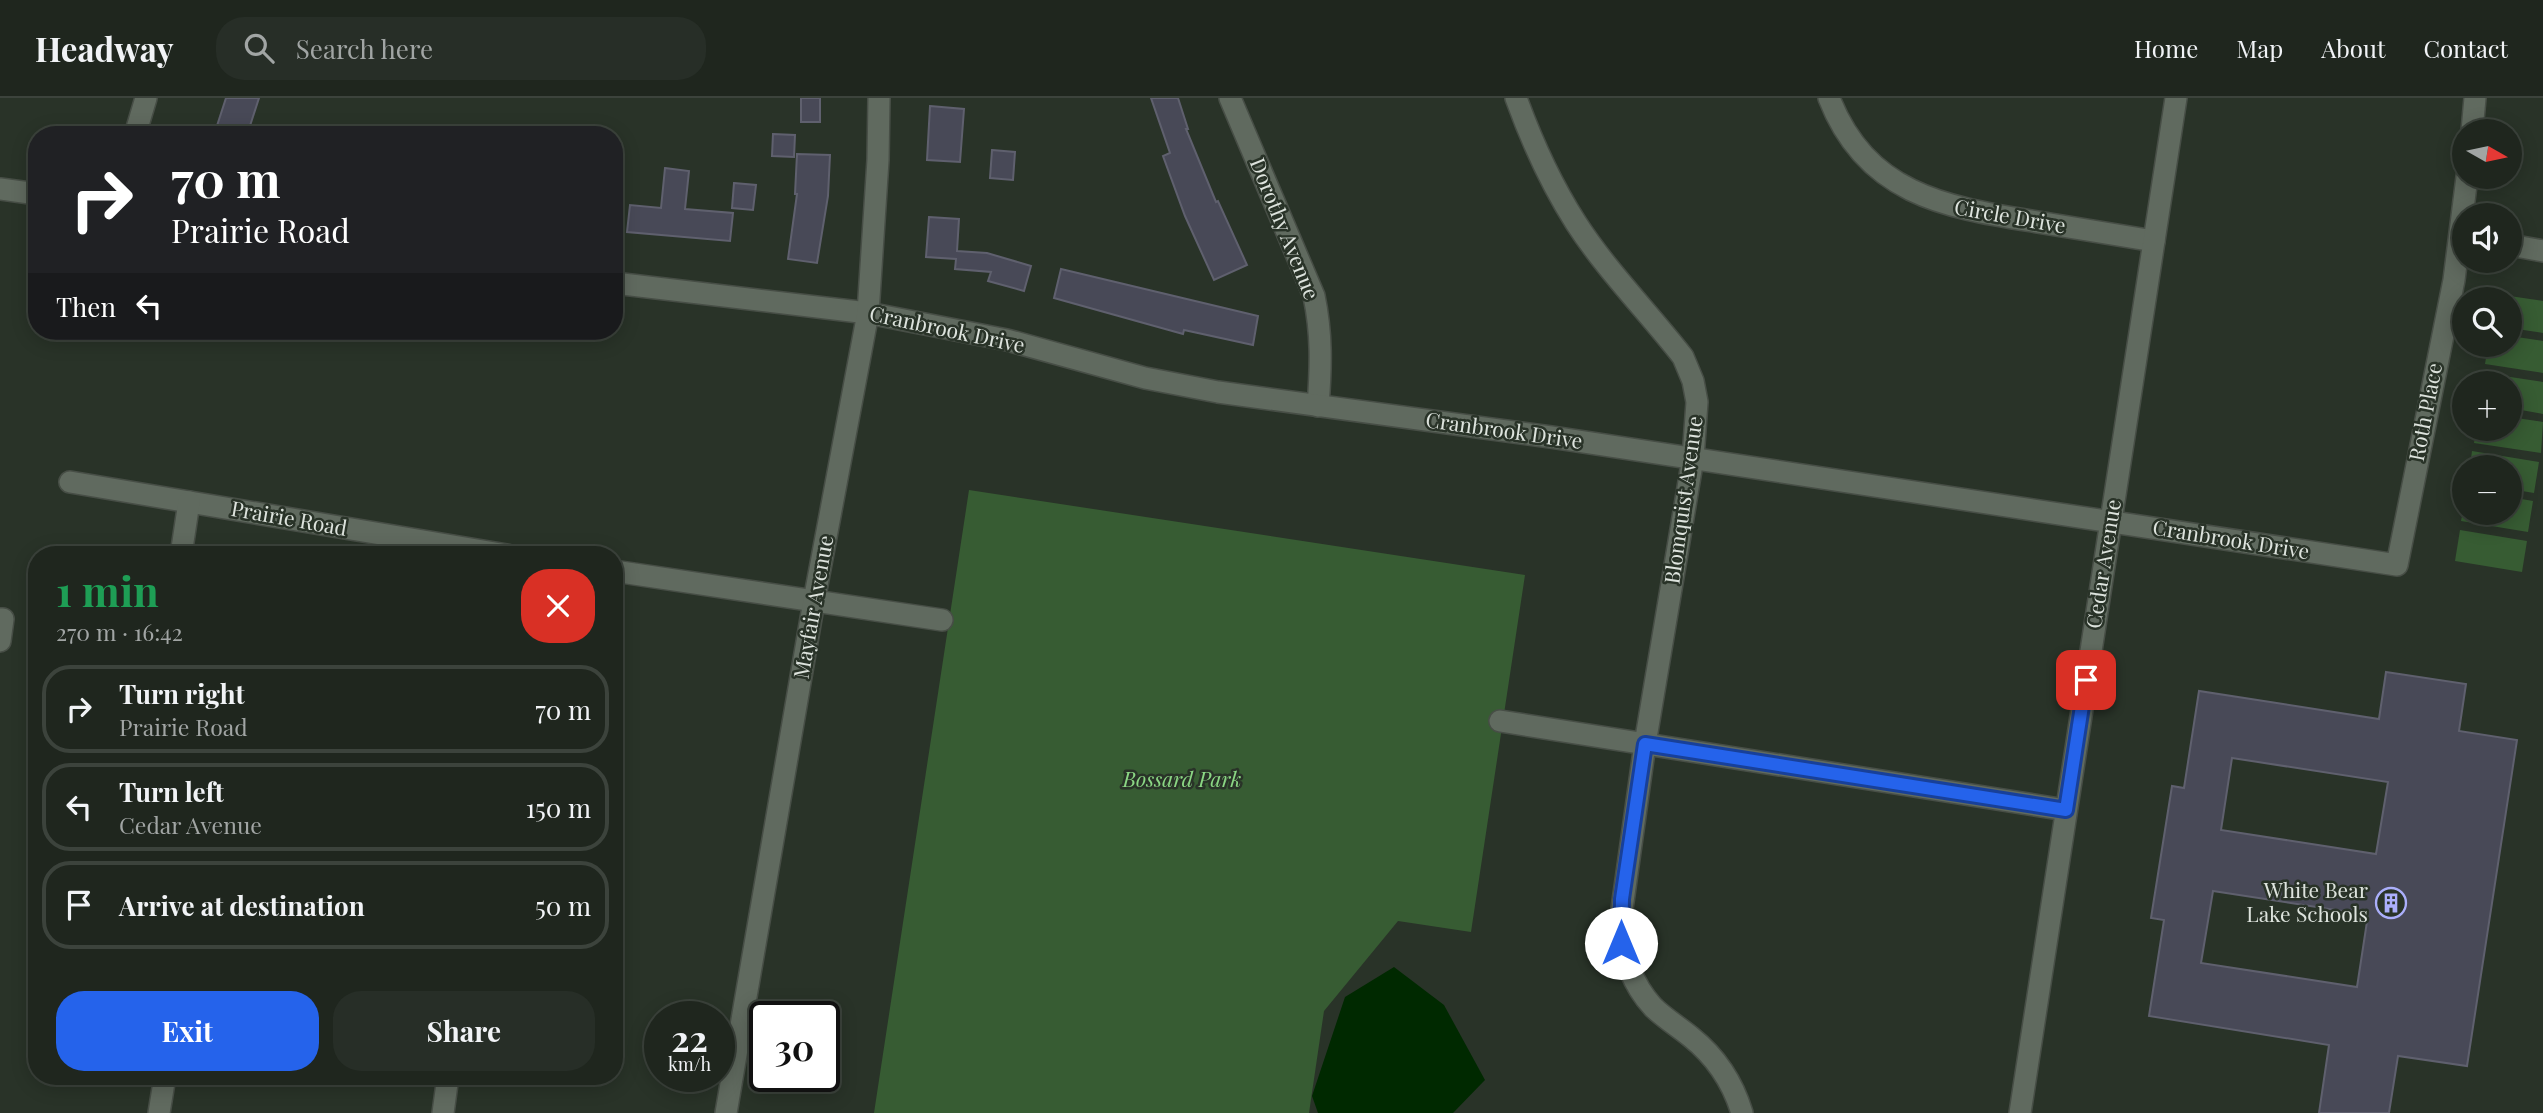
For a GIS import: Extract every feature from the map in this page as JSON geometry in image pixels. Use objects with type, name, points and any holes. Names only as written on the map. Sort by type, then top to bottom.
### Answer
[{"type":"street","points":[[138,126],[146,98]]},
{"type":"street","name":"Mayfair Avenue","points":[[726,1113],[814,601],[868,313],[878,160],[879,98]]},
{"type":"street","name":"Dorothy Avenue","points":[[1230,98],[1314,296],[1322,358],[1318,406]]},
{"type":"street","name":"Blomquist Avenue","points":[[1516,98],[1530,138],[1577,225],[1683,357],[1693,381],[1697,402],[1693,458],[1645,744],[1622,899],[1621,943],[1629,970],[1640,991],[1653,1007],[1710,1055],[1725,1074],[1742,1113]]},
{"type":"street","name":"Circle Drive","points":[[1829,98],[1843,126],[1861,151],[1892,178],[1935,202],[1966,211],[2154,241]]},
{"type":"street","name":"Cedar Avenue","points":[[2020,1113],[2176,98]]},
{"type":"street","points":[[2473,119],[2475,98]]},
{"type":"street","points":[[0,189],[28,193]]},
{"type":"street","points":[[2522,247],[2543,250]]},
{"type":"street","name":"Roth Place","points":[[2397,565],[2455,273]]},
{"type":"street","name":"Cranbrook Drive","points":[[623,284],[868,313],[1007,340],[1145,378],[1218,392],[1693,458],[2397,565]]},
{"type":"street","name":"Prairie Road","points":[[70,482],[435,546]]},
{"type":"street","points":[[182,546],[189,502]]},
{"type":"street","points":[[623,572],[942,621]]},
{"type":"street","points":[[0,619],[3,620],[0,641]]},
{"type":"street","points":[[1500,720],[2066,810]]},
{"type":"street","points":[[159,1113],[164,1085]]},
{"type":"street","points":[[443,1113],[447,1085]]},
{"type":"green space","points":[[2522,298],[2543,301],[2543,333],[2522,330]]},
{"type":"green space","points":[[2522,338],[2543,341],[2543,373],[2485,364],[2486,357],[2522,357]]},
{"type":"green space","points":[[2522,379],[2543,382],[2543,414],[2522,410]]},
{"type":"green space","points":[[2522,419],[2543,422],[2541,453],[2474,443],[2522,441]]},
{"type":"green space","points":[[2472,451],[2496,455],[2472,455]]},
{"type":"green space","points":[[2522,459],[2539,462],[2534,493],[2522,491]]},
{"type":"green space","name":"Bossard Park","points":[[969,490],[1525,575],[1471,932],[1398,921],[1324,1011],[1309,1113],[874,1113]]},
{"type":"green space","points":[[2522,499],[2533,501],[2528,532],[2485,525],[2522,525]]},
{"type":"green space","points":[[2460,530],[2527,541],[2522,572],[2455,561]]},
{"type":"shaded area","points":[[1394,967],[1444,1005],[1485,1080],[1453,1113],[1318,1113],[1312,1096],[1345,997]]},
{"type":"building","points":[[226,98],[259,98],[250,126],[217,126]]},
{"type":"building","points":[[801,98],[820,98],[820,122],[801,122]]},
{"type":"building","points":[[1151,98],[1178,98],[1186,129],[1216,202],[1218,201],[1247,265],[1214,280],[1185,216],[1163,156],[1170,153]]},
{"type":"building","points":[[930,106],[964,109],[960,162],[927,160]]},
{"type":"building","points":[[773,134],[795,135],[794,157],[772,156]]},
{"type":"building","points":[[992,150],[1015,152],[1013,180],[990,178]]},
{"type":"building","points":[[797,154],[830,155],[828,196],[817,263],[788,259],[797,194]]},
{"type":"building","points":[[665,168],[689,171],[685,209],[733,213],[730,241],[627,232],[630,205],[661,208]]},
{"type":"building","points":[[734,183],[756,185],[753,210],[732,208]]},
{"type":"building","points":[[929,217],[959,219],[957,251],[987,253],[1031,266],[1024,291],[988,281],[991,272],[955,269],[956,259],[926,257]]},
{"type":"building","points":[[1061,269],[1258,316],[1253,345],[1184,330],[1183,334],[1054,298]]},
{"type":"building","name":"White Bear Lake Schools","points":[[2386,672],[2466,684],[2459,731],[2517,740],[2467,1066],[2398,1056],[2389,1113],[2319,1113],[2329,1045],[2149,1016],[2164,920],[2151,918],[2172,786],[2184,788],[2199,691],[2379,719]],"holes":[[[2232,758],[2388,782],[2376,854],[2221,830]],[[2213,891],[2368,915],[2357,987],[2201,963]]]},
{"type":"place","name":"White Bear Lake Schools","points":[[2391,903]]},
{"type":"route","points":[[1621,943],[1622,899],[1645,744],[2066,810],[2086,680]]}]
